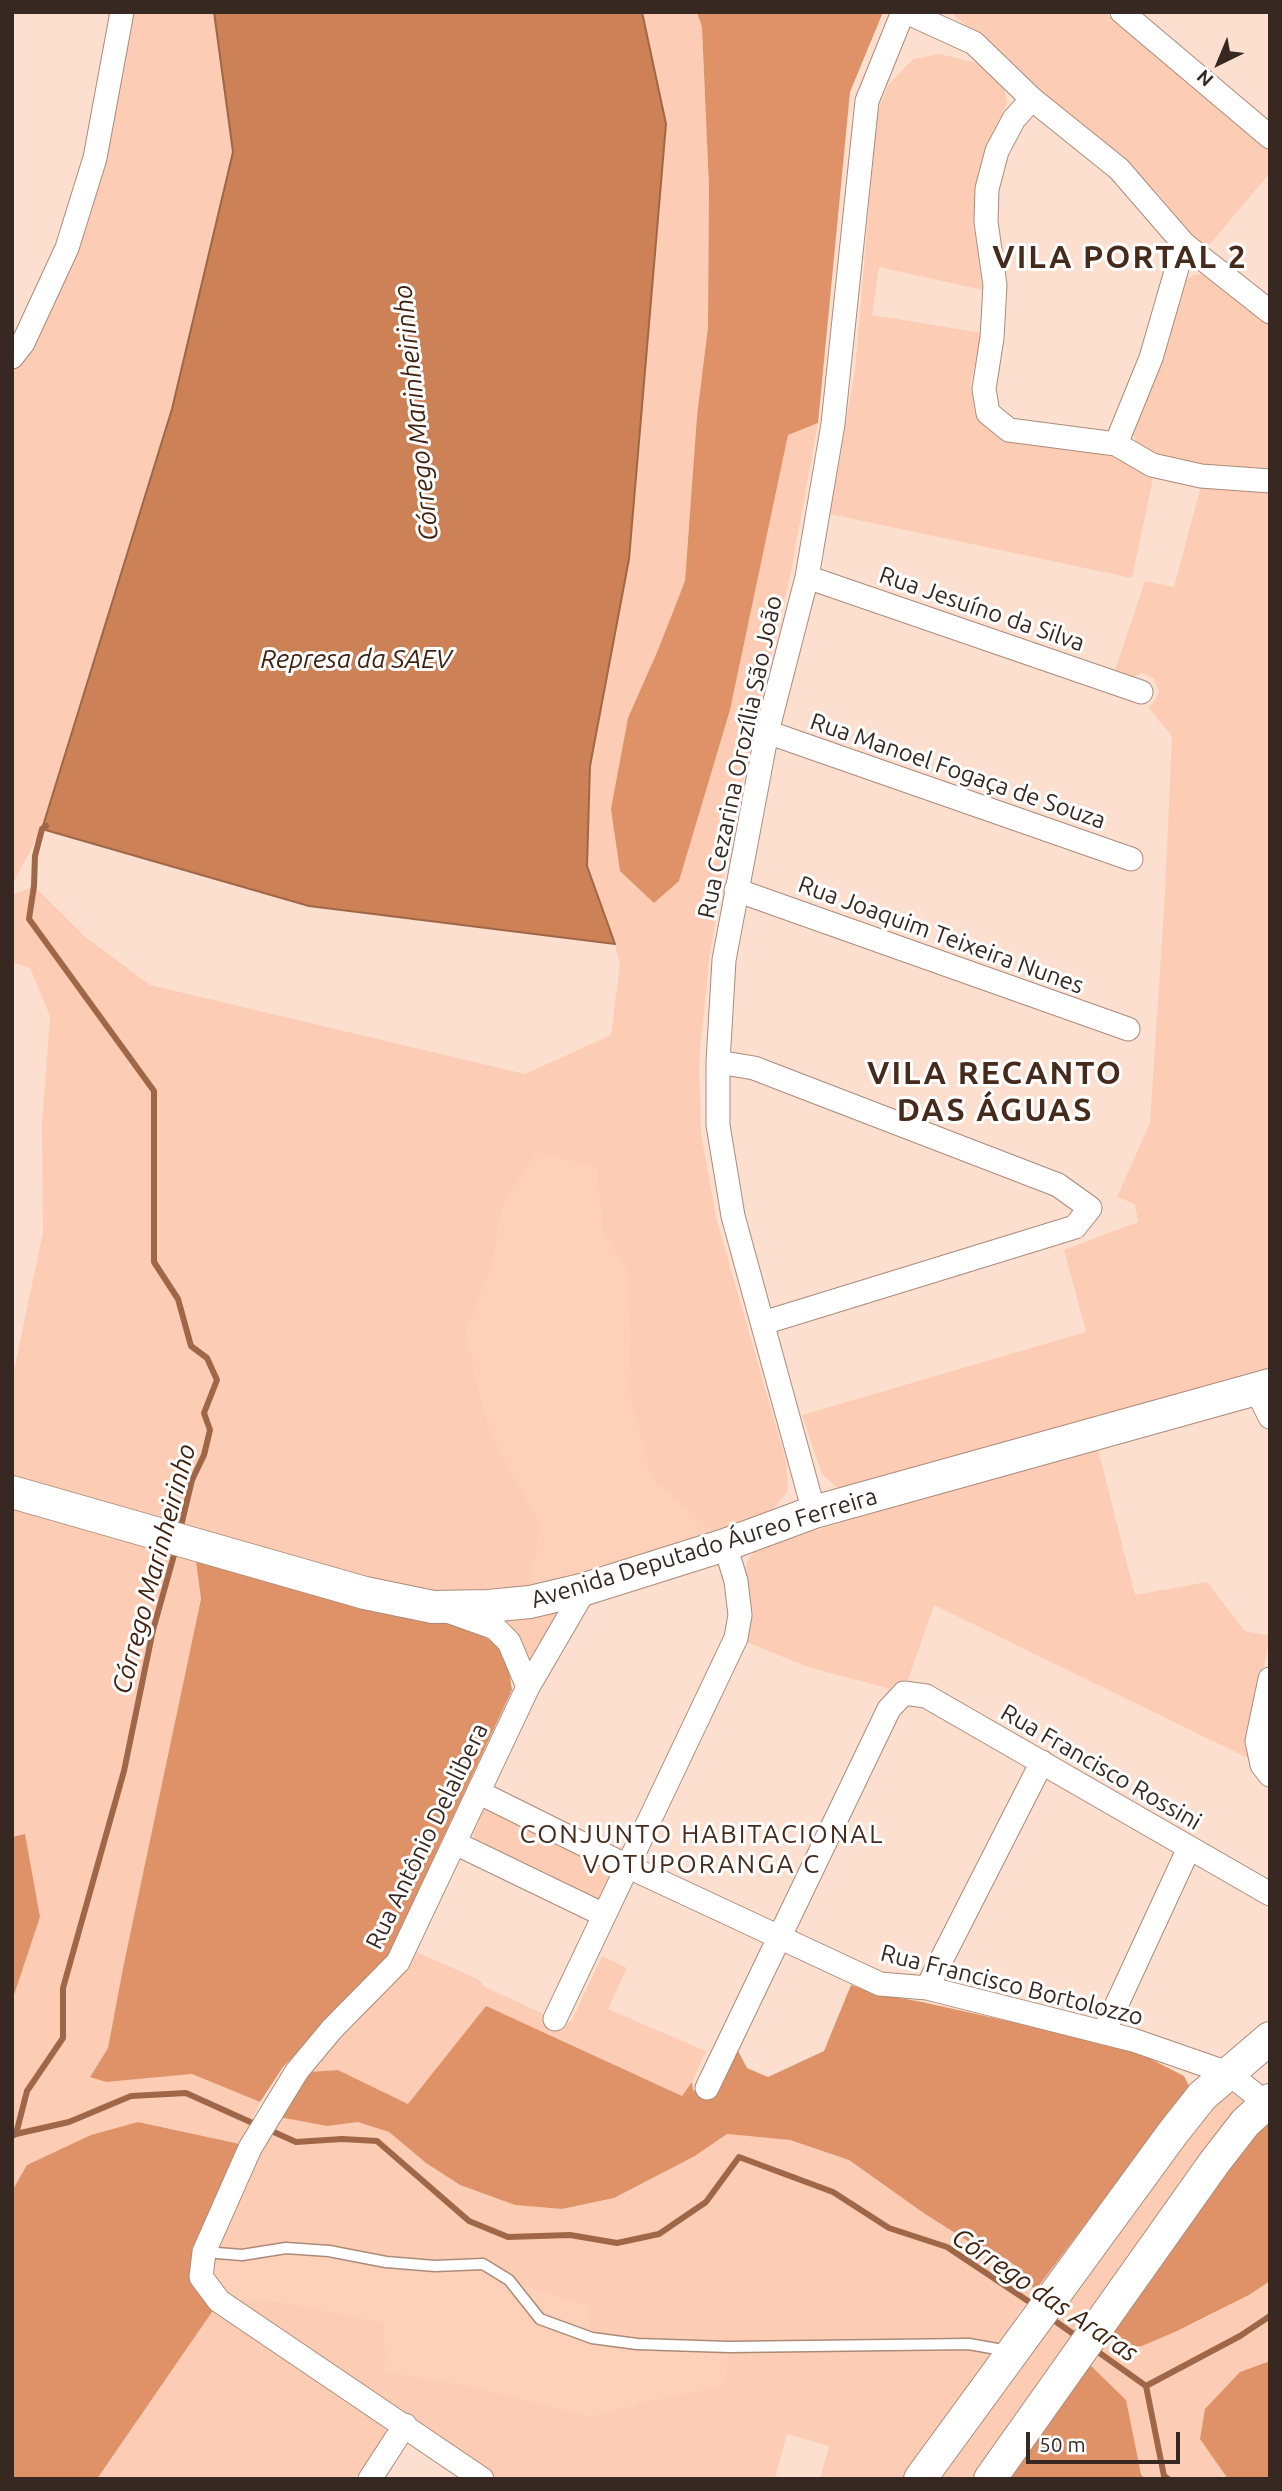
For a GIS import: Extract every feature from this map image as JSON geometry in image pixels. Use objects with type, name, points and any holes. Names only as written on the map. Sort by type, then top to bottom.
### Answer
[{"type":"main road","name":"Avenida Deputado Áureo Ferreira","points":[[12,1492],[365,1593],[433,1607],[488,1606],[530,1602],[585,1589],[725,1545],[814,1513],[1263,1387]]},
{"type":"main road","points":[[920,2479],[1172,2133],[1202,2096],[1270,2038]]},
{"type":"main road","points":[[990,2479],[1214,2163],[1245,2123],[1268,2101]]},
{"type":"street","points":[[12,357],[23,343],[66,248],[91,171],[121,12]]},
{"type":"street","points":[[904,12],[974,43],[1032,99],[1119,169],[1184,244],[1270,312]]},
{"type":"street","name":"Rua Cezarina Orozília São João","points":[[814,1513],[733,1216],[718,1125],[718,1062],[724,960],[767,732],[807,577],[833,424],[867,101],[904,12]]},
{"type":"street","points":[[1122,12],[1267,131]]},
{"type":"street","points":[[1032,99],[1014,119],[998,151],[987,189],[986,222],[995,285],[992,338],[984,388],[988,413],[1009,430],[1116,444],[1152,465],[1202,477],[1270,481]]},
{"type":"street","points":[[1116,444],[1151,358],[1184,244]]},
{"type":"street","name":"Rua Jesuíno da Silva","points":[[807,577],[1141,692]]},
{"type":"street","name":"Rua Manoel Fogaça de Souza","points":[[767,732],[1130,859]]},
{"type":"street","name":"Rua Joaquim Teixeira Nunes","points":[[736,890],[1128,1029]]},
{"type":"street","points":[[718,1062],[754,1068],[1058,1185],[1090,1208],[1075,1227],[763,1323]]},
{"type":"street","points":[[1263,1387],[1270,1417]]},
{"type":"street","points":[[555,2019],[736,1638],[740,1615],[736,1581],[725,1545]]},
{"type":"street","name":"Rua Antônio Delalibera","points":[[405,2425],[219,2301],[201,2277],[204,2252],[250,2148],[297,2071],[332,2029],[398,1962],[528,1687],[585,1589]]},
{"type":"street","points":[[433,1607],[495,1628],[509,1643],[528,1687]]},
{"type":"street","points":[[1266,1770],[1257,1741],[1270,1679]]},
{"type":"street","name":"Rua Francisco Rossini","points":[[777,1937],[889,1709],[904,1693],[926,1696],[1270,1894]]},
{"type":"street","points":[[926,1988],[1042,1762]]},
{"type":"street","name":"Rua Francisco Bortolozzo","points":[[478,1792],[628,1867],[880,1984],[926,1988],[1133,2040],[1228,2073],[1268,2101]]},
{"type":"street","points":[[455,1843],[604,1916]]},
{"type":"street","points":[[1104,2032],[1189,1848]]},
{"type":"street","points":[[707,2088],[777,1937]]},
{"type":"street","points":[[370,2479],[405,2425],[482,2479]]},
{"type":"lane","points":[[204,2252],[242,2255],[286,2248],[329,2251],[386,2262],[435,2266],[483,2264],[509,2280],[540,2319],[592,2338],[637,2344],[718,2347],[969,2344],[1011,2352]]},
{"type":"shaded area","points":[[128,12],[214,12],[233,152],[172,409],[42,829],[12,885],[12,375],[30,349]]},
{"type":"shaded area","points":[[642,12],[697,12],[702,27],[709,187],[708,327],[697,416],[685,581],[658,650],[679,881],[730,710],[788,435],[818,423],[791,572],[754,729],[722,883],[710,953],[699,1061],[701,1133],[717,1221],[786,1461],[788,1491],[766,1518],[719,1537],[652,1478],[631,1398],[627,1270],[602,1231],[597,1168],[537,1153],[503,1205],[492,1267],[466,1333],[493,1438],[542,1528],[527,1591],[435,1597],[12,1483],[12,1380],[43,1232],[42,1123],[50,1016],[30,968],[12,962],[12,895],[34,886],[83,935],[150,985],[525,1074],[611,1035],[620,965],[587,866],[590,766],[629,559],[666,124]]},
{"type":"shaded area","points":[[697,12],[883,12],[850,92],[818,423],[788,435],[730,710],[679,881],[654,903],[620,871],[611,809],[628,718],[685,581],[697,416],[708,327],[709,187],[702,27]]},
{"type":"shaded area","points":[[950,12],[1104,12],[1270,150],[1270,173],[1205,250],[1154,189],[1124,160]]},
{"type":"shaded area","points":[[940,54],[977,63],[992,70],[1004,88],[1007,103],[987,152],[977,191],[974,227],[983,290],[879,267],[872,315],[982,333],[970,386],[977,413],[996,434],[1017,443],[1112,456],[1154,474],[1132,578],[830,514],[855,370],[877,112],[889,84],[913,59]]},
{"type":"shaded area","points":[[1208,274],[1270,321],[1270,474],[1157,461],[1141,449],[1131,431],[1161,365],[1182,283],[1193,275]]},
{"type":"shaded area","points":[[1201,486],[1270,491],[1270,1372],[842,1492],[822,1474],[802,1415],[1086,1332],[1064,1250],[1138,1222],[1135,1204],[1117,1197],[1150,1123],[1172,736],[1148,707],[1159,691],[1154,679],[1142,673],[1130,678],[1114,673],[1145,581],[1174,587]]},
{"type":"shaded area","points":[[537,1153],[597,1168],[602,1231],[627,1270],[631,1398],[719,1537],[527,1591],[542,1528],[493,1438],[466,1333],[492,1267],[503,1205]]},
{"type":"shaded area","points":[[1097,1445],[1135,1595],[1207,1582],[1245,1631],[1270,1636],[1249,1740],[1256,1762],[934,1605],[908,1680],[898,1682],[890,1689],[805,1666],[744,1641],[743,1582],[747,1562],[757,1548]]},
{"type":"shaded area","points":[[12,1503],[127,1542],[195,1554],[201,1599],[108,2048],[90,2077],[106,2082],[192,2074],[260,2102],[240,2144],[138,2122],[65,2148],[27,2165],[12,2191],[12,2001],[40,1917],[24,1834],[12,1837]]},
{"type":"shaded area","points":[[195,1554],[468,1628],[495,1643],[508,1664],[512,1690],[387,1958],[283,2067],[260,2102],[192,2074],[106,2082],[90,2077],[108,2048],[201,1599]]},
{"type":"shaded area","points":[[569,1605],[540,1654],[529,1660],[498,1619]]},
{"type":"shaded area","points":[[490,1807],[612,1867],[616,1875],[604,1899],[598,1900],[478,1844],[473,1834],[483,1810]]},
{"type":"shaded area","points":[[25,1834],[40,1917],[12,2001],[12,1837]]},
{"type":"shaded area","points":[[416,1952],[478,1979],[485,1987],[542,2013],[547,2022],[561,2028],[572,2020],[602,1956],[627,1968],[608,2009],[706,2051],[682,2097],[486,2007],[408,2104],[338,2070],[309,2072],[338,2035],[407,1970]]},
{"type":"shaded area","points":[[851,1985],[873,1993],[1129,2048],[1184,2076],[1189,2086],[1035,2291],[1019,2268],[994,2251],[971,2243],[925,2214],[849,2160],[790,2140],[727,2134],[695,2156],[614,2198],[562,2209],[515,2205],[460,2185],[426,2163],[389,2132],[358,2122],[327,2126],[279,2117],[309,2072],[338,2070],[408,2104],[486,2006],[682,2096],[692,2082],[693,2090],[709,2096],[737,2049],[747,2068],[768,2077],[824,2051]]},
{"type":"shaded area","points":[[1229,2091],[1243,2101],[1237,2116],[977,2479],[938,2479],[1214,2101]]},
{"type":"shaded area","points":[[1270,2110],[1270,2281],[1249,2295],[1177,2331],[1142,2346],[1125,2347],[1107,2329]]},
{"type":"shaded area","points":[[279,2117],[327,2126],[358,2121],[389,2132],[426,2163],[460,2185],[515,2205],[562,2209],[614,2198],[695,2156],[727,2134],[790,2140],[849,2160],[925,2214],[971,2243],[994,2251],[1019,2268],[1035,2291],[1018,2314],[1002,2350],[911,2479],[820,2479],[829,2446],[787,2434],[775,2479],[494,2479],[229,2299],[282,2302],[384,2322],[386,2372],[471,2386],[591,2416],[642,2402],[723,2386],[729,2347],[592,2338],[588,2306],[509,2280],[483,2265],[435,2266],[329,2251],[215,2253],[259,2153]]},
{"type":"shaded area","points":[[138,2122],[240,2144],[208,2221],[214,2309],[97,2479],[12,2479],[12,2191],[27,2165],[91,2135]]},
{"type":"shaded area","points":[[286,2248],[483,2264],[509,2280],[729,2347],[723,2386],[642,2402],[591,2416],[471,2386],[386,2372],[384,2322],[282,2302],[229,2299],[215,2278],[215,2253]]},
{"type":"shaded area","points":[[1270,2281],[1270,2361],[1240,2372],[1200,2439],[1228,2479],[1145,2479],[1085,2360],[1107,2329],[1142,2346],[1201,2320]]},
{"type":"shaded area","points":[[214,2309],[384,2422],[386,2437],[358,2479],[97,2479]]},
{"type":"shaded area","points":[[1085,2360],[1126,2400],[1141,2474],[1145,2479],[1002,2479]]},
{"type":"shaded area","points":[[1270,2361],[1270,2479],[1228,2479],[1200,2439],[1205,2409],[1240,2372]]},
{"type":"water","name":"Represa da SAEV","points":[[214,12],[642,12],[666,124],[629,559],[590,766],[587,866],[615,944],[309,906],[42,829],[172,409],[233,152]]},
{"type":"waterway","name":"Córrego Marinheirinho","points":[[46,826],[42,829],[35,856],[29,919],[154,1091],[154,1262],[178,1299],[191,1346],[207,1358],[217,1380],[204,1413],[210,1430],[204,1455],[192,1480],[180,1530]]},
{"type":"waterway","name":"Córrego Marinheirinho","points":[[12,2136],[16,2134],[27,2091],[63,2038],[63,1988],[124,1771],[153,1630],[176,1548]]},
{"type":"waterway","name":"Córrego das Araras","points":[[16,2134],[69,2122],[131,2096],[186,2093],[257,2125]]},
{"type":"waterway","name":"Córrego das Araras","points":[[267,2129],[296,2142],[342,2139],[377,2141],[469,2221],[508,2237],[570,2235],[617,2243],[659,2234],[706,2202],[739,2157],[833,2192],[889,2228],[947,2247],[1034,2305]]},
{"type":"waterway","name":"Córrego das Araras","points":[[1048,2316],[1079,2338]]},
{"type":"waterway","points":[[1146,2386],[1240,2336],[1270,2316]]},
{"type":"waterway","name":"Córrego das Araras","points":[[1094,2349],[1146,2386]]},
{"type":"waterway","points":[[1146,2386],[1164,2476],[1168,2479]]},
{"type":"district","name":"VILA PORTAL 2","points":[[1120,257]]},
{"type":"district","name":"VILA RECANTO DAS ÁGUAS","points":[[995,1092]]},
{"type":"district","name":"CONJUNTO HABITACIONAL VOTUPORANGA C","points":[[702,1849]]}]
